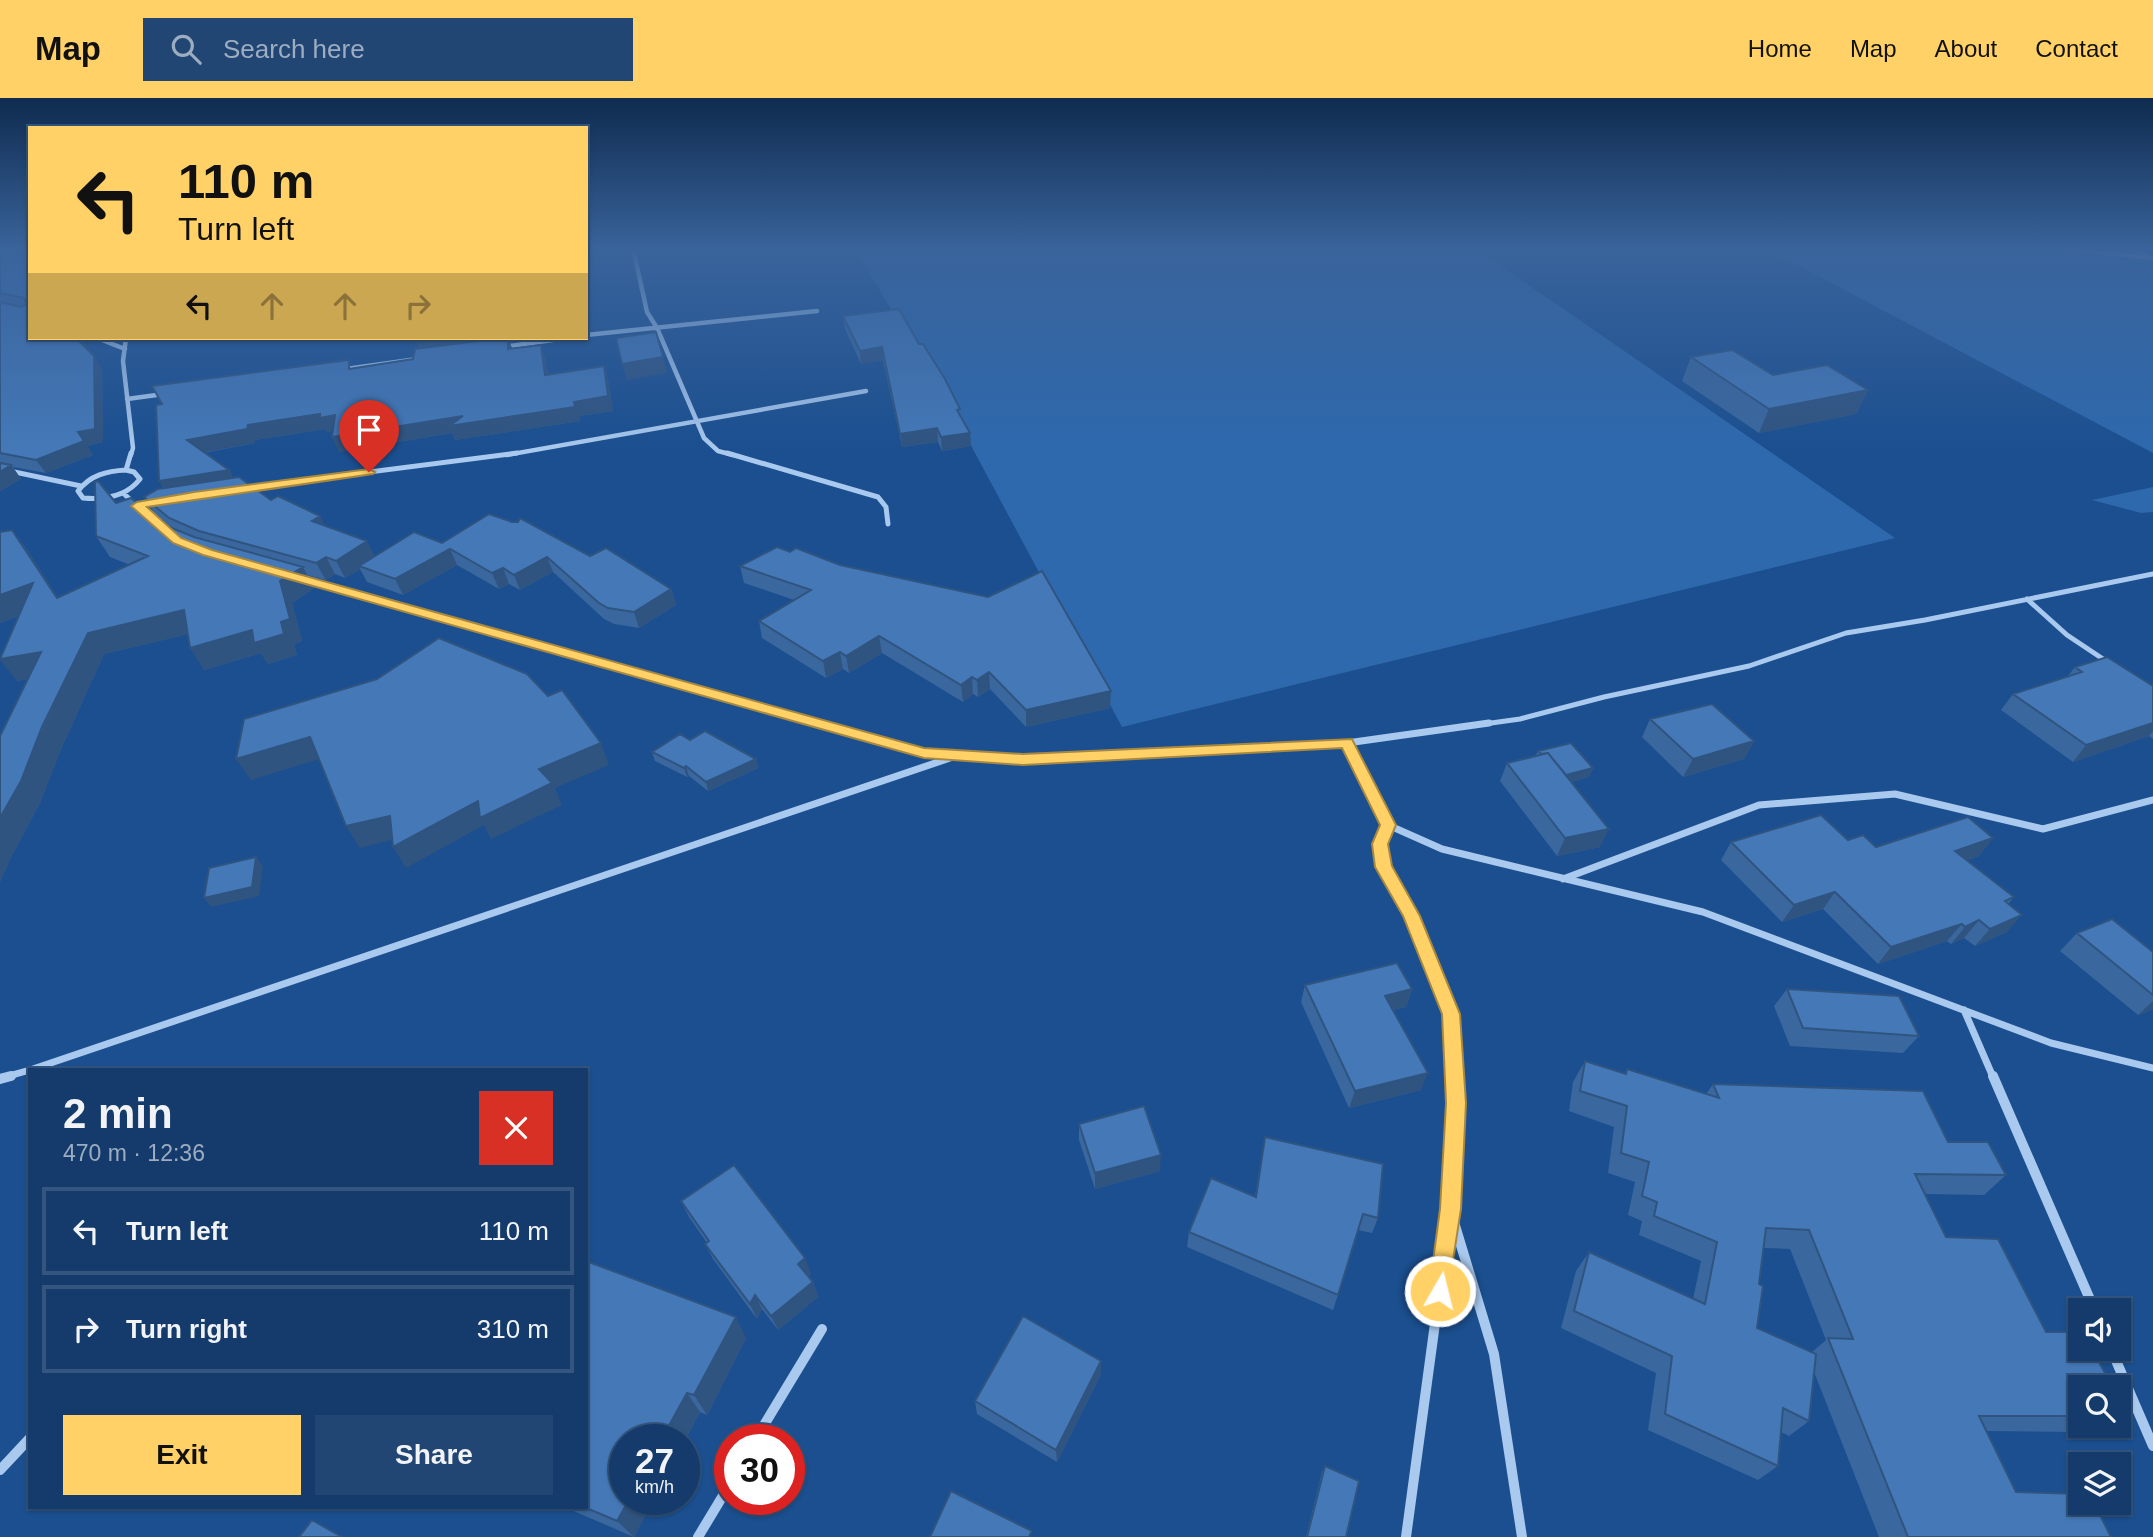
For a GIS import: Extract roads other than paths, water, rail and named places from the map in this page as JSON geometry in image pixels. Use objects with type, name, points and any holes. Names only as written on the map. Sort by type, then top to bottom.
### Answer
[{"type":"street","points":[[649,315],[704,438],[718,450],[846,486],[878,498],[886,508],[888,524]]},
{"type":"street","points":[[588,335],[778,315]]},
{"type":"street","points":[[102,340],[125,349]]},
{"type":"street","points":[[125,470],[134,448],[127,398],[126,340]]},
{"type":"street","points":[[498,347],[552,340]]},
{"type":"street","points":[[345,369],[428,357]]},
{"type":"street","points":[[235,489],[502,456],[866,391]]},
{"type":"street","points":[[127,398],[167,393]]},
{"type":"street","points":[[0,469],[81,486]]},
{"type":"street","points":[[125,470],[134,472],[140,479],[122,493],[101,499],[83,498],[78,491],[81,486],[107,473],[125,470]]},
{"type":"street","points":[[122,493],[147,514]]},
{"type":"street","points":[[137,506],[160,501]]},
{"type":"street","points":[[287,573],[924,753],[1023,760],[1347,743],[1520,719],[1604,697],[1749,666],[1846,632],[2153,574]]},
{"type":"street","points":[[2027,599],[2067,635],[2121,671]]},
{"type":"street","points":[[1347,743],[1388,825],[1442,849],[1703,912],[2051,1043],[2153,1068]]},
{"type":"street","points":[[38,1068],[954,757]]},
{"type":"street","points":[[1562,880],[1759,805],[1895,794],[2043,828],[2153,800]]},
{"type":"street","points":[[1388,825],[1380,844],[1384,867],[1412,916],[1451,1014],[1456,1103],[1450,1209],[1406,1537]]},
{"type":"street","points":[[1964,1010],[2089,1298]]},
{"type":"street","points":[[0,1079],[28,1071]]},
{"type":"street","points":[[1450,1209],[1494,1354],[1522,1537]]},
{"type":"street","points":[[765,1424],[822,1329]]},
{"type":"street","points":[[2116,1361],[2153,1446]]},
{"type":"street","points":[[0,1470],[28,1440]]},
{"type":"street","points":[[698,1537],[714,1510]]}]
